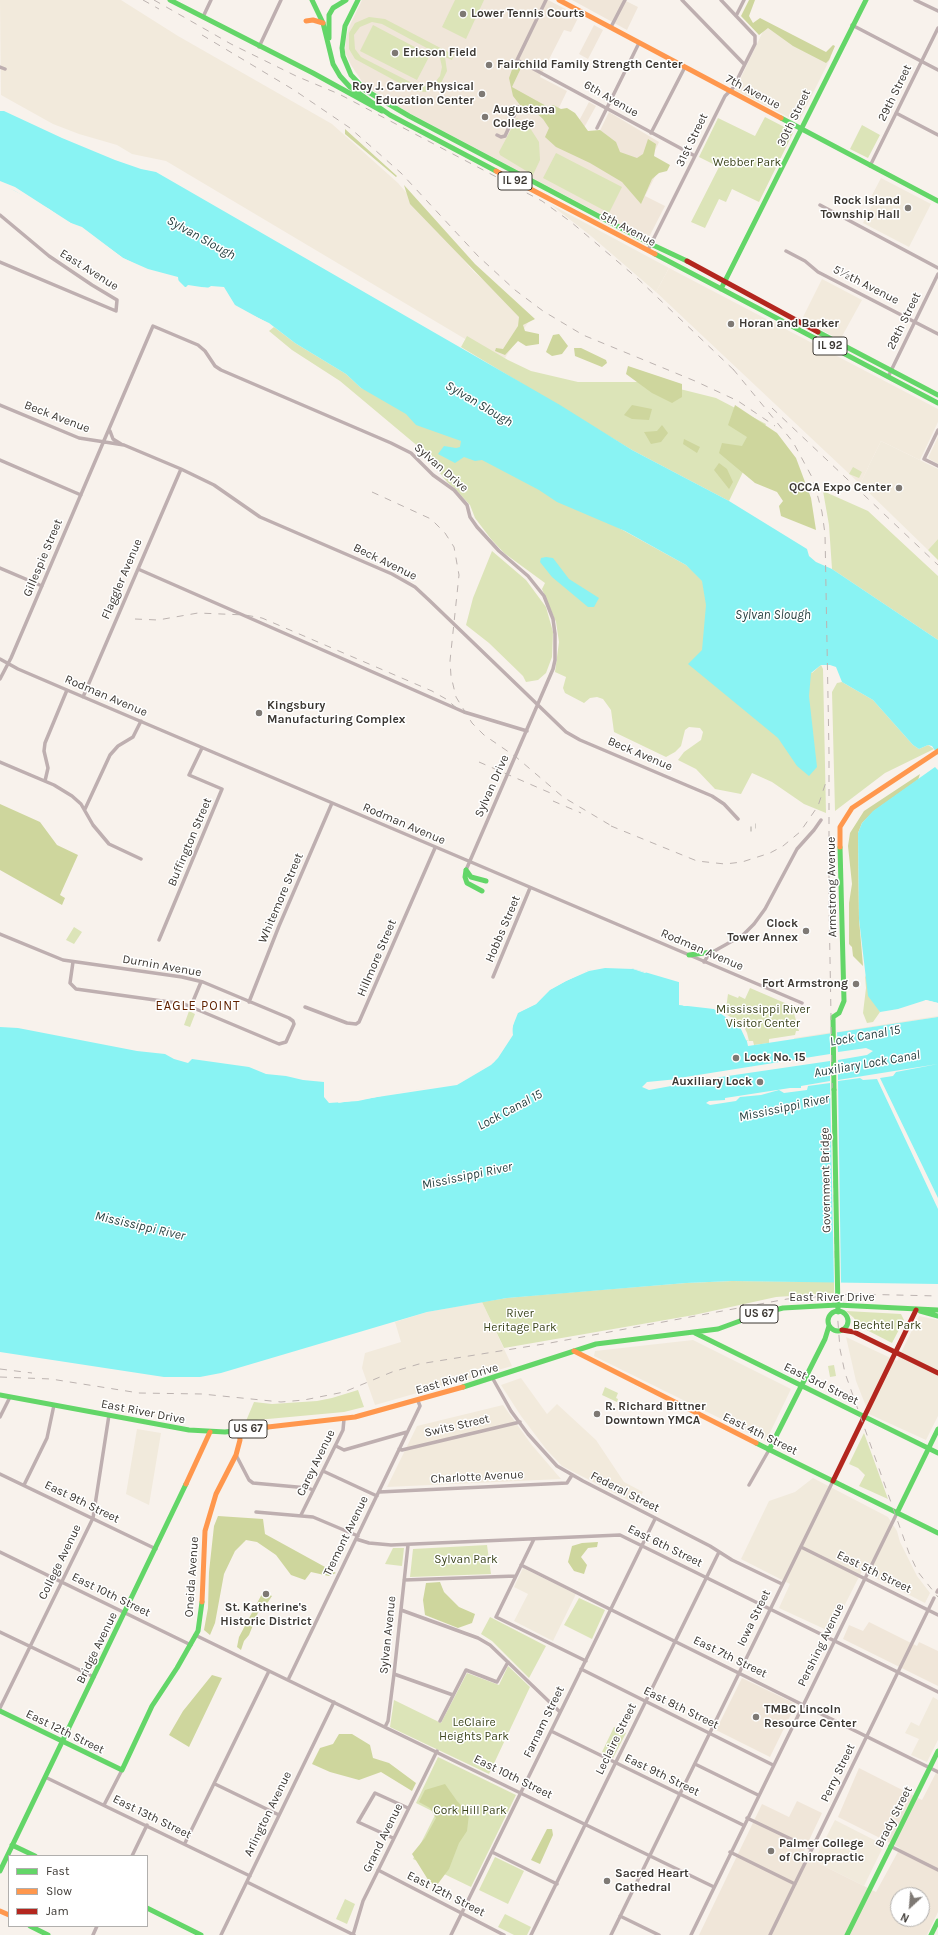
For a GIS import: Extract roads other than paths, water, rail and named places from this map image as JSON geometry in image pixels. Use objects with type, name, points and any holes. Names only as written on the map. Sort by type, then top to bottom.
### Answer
[{"type":"main road","points":[[170,0],[258,47],[313,72],[373,107],[390,115]]},
{"type":"main road","name":"IL 92","points":[[312,0],[323,23],[329,50]]},
{"type":"main road","points":[[329,50],[329,15],[333,8],[346,0]]},
{"type":"main road","name":"5th Avenue","points":[[358,0],[343,33],[342,48],[345,62],[351,75],[360,86],[391,106],[651,244],[694,264],[938,395]]},
{"type":"main road","name":"7th Avenue","points":[[559,0],[729,92],[938,201]]},
{"type":"main road","name":"30th Street","points":[[721,289],[852,25],[866,0]]},
{"type":"main road","points":[[306,21],[314,20],[323,23]]},
{"type":"main road","name":"5th Avenue","points":[[329,50],[333,64],[345,82],[390,115],[938,403]]},
{"type":"main road","name":"Armstrong Avenue","points":[[833,1017],[839,1013],[844,1001],[841,826],[845,817],[852,808],[936,752]]},
{"type":"main road","points":[[466,870],[471,877],[486,881]]},
{"type":"main road","points":[[466,870],[465,877],[467,883],[482,890]]},
{"type":"main road","points":[[689,956],[712,952]]},
{"type":"main road","name":"Government Bridge","points":[[833,1017],[838,1312]]},
{"type":"main road","name":"East River Drive","points":[[0,1395],[189,1430],[210,1432],[239,1430],[344,1419],[493,1379],[574,1351],[608,1342],[695,1333],[730,1326],[764,1312],[788,1308],[837,1305],[938,1310]]},
{"type":"main road","name":"East River Drive","points":[[916,1310],[938,1316]]},
{"type":"main road","name":"Iowa Street","points":[[833,1481],[916,1310]]},
{"type":"main road","points":[[769,1450],[825,1339],[829,1326],[829,1316],[838,1312],[846,1316],[847,1323],[854,1332]]},
{"type":"main road","points":[[825,1339],[839,1331],[847,1323]]},
{"type":"main road","points":[[829,1326],[839,1331],[854,1332],[938,1373]]},
{"type":"main road","name":"East 3rd Street","points":[[695,1333],[938,1453]]},
{"type":"main road","name":"East 4th Street","points":[[574,1351],[769,1450],[938,1533]]},
{"type":"main road","name":"Pershing Avenue","points":[[897,1513],[938,1429]]},
{"type":"main road","name":"Oneida Avenue","points":[[122,1770],[152,1706],[191,1645],[195,1635],[201,1616],[204,1550],[209,1515],[216,1494],[236,1455],[240,1440],[239,1430]]},
{"type":"main road","name":"Bridge Avenue","points":[[0,1871],[156,1549],[210,1432]]},
{"type":"main road","name":"East 12th Street","points":[[0,1711],[122,1770]]},
{"type":"main road","name":"Brady Street","points":[[847,1935],[938,1751]]},
{"type":"main road","points":[[12,1846],[33,1855]]},
{"type":"main road","points":[[148,1908],[201,1935]]},
{"type":"main road","points":[[931,1935],[938,1921]]},
{"type":"main road","points":[[32,1927],[48,1935]]},
{"type":"street","points":[[203,17],[211,0]]},
{"type":"street","points":[[258,47],[281,0]]},
{"type":"street","name":"6th Avenue","points":[[546,0],[517,60],[607,107],[651,133],[695,156]]},
{"type":"street","points":[[611,27],[624,0]]},
{"type":"street","points":[[682,0],[744,64]]},
{"type":"street","points":[[720,0],[736,16],[744,0]]},
{"type":"street","points":[[915,0],[938,11]]},
{"type":"street","name":"31st Street","points":[[648,250],[725,96],[733,88],[756,40],[755,36],[736,16]]},
{"type":"street","points":[[852,25],[938,70]]},
{"type":"street","name":"29th Street","points":[[870,166],[938,28]]},
{"type":"street","points":[[597,128],[639,43]]},
{"type":"street","points":[[0,67],[5,69]]},
{"type":"street","points":[[651,133],[684,67]]},
{"type":"street","points":[[497,135],[501,137],[505,136],[518,107]]},
{"type":"street","points":[[896,113],[938,135]]},
{"type":"street","points":[[820,205],[938,268]]},
{"type":"street","name":"East Avenue","points":[[0,215],[49,256],[117,300],[116,311],[0,262]]},
{"type":"street","name":"5½th Avenue","points":[[786,252],[805,261],[818,272],[938,334]]},
{"type":"street","name":"28th Street","points":[[888,377],[938,274]]},
{"type":"street","name":"Sylvan Drive","points":[[104,443],[153,326],[198,345],[205,351],[215,366],[221,370],[411,453],[433,475],[454,490],[467,505],[470,517],[477,527],[499,551],[528,576],[544,596],[553,619],[556,643],[552,669],[527,731],[466,870]]},
{"type":"street","name":"Beck Avenue","points":[[0,405],[79,438],[125,446],[181,469],[214,484],[260,517],[392,574],[415,588],[572,736],[712,796],[724,804],[738,819]]},
{"type":"street","points":[[110,429],[110,434],[113,439],[125,446]]},
{"type":"street","points":[[938,430],[924,459],[938,466]]},
{"type":"street","name":"Gillespie Street","points":[[0,679],[104,443]]},
{"type":"street","points":[[0,460],[81,495]]},
{"type":"street","name":"Flaggler Avenue","points":[[83,697],[181,469]]},
{"type":"street","points":[[0,568],[42,586]]},
{"type":"street","points":[[138,569],[464,712],[527,731]]},
{"type":"street","name":"Rodman Avenue","points":[[0,659],[83,697],[435,848],[802,1003]]},
{"type":"street","points":[[45,781],[48,768],[44,752],[44,743],[67,690]]},
{"type":"street","points":[[85,809],[110,755],[118,746],[133,736],[141,721]]},
{"type":"street","name":"Buffington Street","points":[[159,940],[222,790],[190,775],[202,748]]},
{"type":"street","points":[[0,762],[45,781],[72,796],[85,809],[93,825],[109,844],[141,859]]},
{"type":"street","name":"Whitemore Street","points":[[249,1002],[276,933],[332,803]]},
{"type":"street","points":[[704,962],[707,956],[712,952],[743,936],[754,924],[765,909],[797,849],[821,820]]},
{"type":"street","name":"Hillmore Street","points":[[305,1007],[347,1023],[356,1024],[360,1022],[435,848]]},
{"type":"street","name":"Hobbs Street","points":[[493,977],[530,888]]},
{"type":"street","name":"Durnin Avenue","points":[[0,934],[54,957],[73,962],[201,982],[293,1021],[294,1024],[284,1044],[279,1044],[191,1006]]},
{"type":"street","points":[[73,962],[70,983],[74,989],[191,1006],[201,982]]},
{"type":"street","name":"Federal Street","points":[[493,1379],[520,1422],[550,1459],[572,1476],[782,1584]]},
{"type":"street","points":[[0,1417],[10,1397]]},
{"type":"street","name":"Tremont Avenue","points":[[288,1680],[420,1406],[418,1400]]},
{"type":"street","points":[[24,1485],[47,1438],[54,1405]]},
{"type":"street","name":"College Avenue","points":[[0,1711],[93,1518],[109,1416]]},
{"type":"street","name":"Carey Avenue","points":[[301,1515],[312,1490],[336,1446],[343,1430],[344,1419]]},
{"type":"street","name":"Swits Street","points":[[399,1449],[402,1450],[520,1422]]},
{"type":"street","points":[[336,1446],[344,1450],[407,1432]]},
{"type":"street","points":[[748,1485],[769,1450]]},
{"type":"street","points":[[236,1455],[249,1480],[256,1484],[308,1488],[312,1490]]},
{"type":"street","name":"Charlotte Avenue","points":[[323,1471],[378,1494],[567,1483],[572,1476]]},
{"type":"street","name":"East 9th Street","points":[[0,1474],[156,1549]]},
{"type":"street","name":"Iowa Street","points":[[611,1935],[833,1481]]},
{"type":"street","name":"East 6th Street","points":[[256,1512],[301,1515],[327,1521],[357,1537],[386,1545],[614,1534],[620,1535],[938,1692]]},
{"type":"street","name":"Pershing Avenue","points":[[691,1935],[758,1794],[897,1513]]},
{"type":"street","name":"Farnam Street","points":[[451,1935],[655,1519]]},
{"type":"street","points":[[534,1539],[496,1617],[586,1661]]},
{"type":"street","name":"Sylvan Avenue","points":[[385,1727],[388,1721],[394,1674],[408,1545]]},
{"type":"street","name":"East 5th Street","points":[[800,1547],[938,1615]]},
{"type":"street","name":"East 10th Street","points":[[0,1552],[191,1645]]},
{"type":"street","name":"Leclaire Street","points":[[531,1935],[719,1552]]},
{"type":"street","name":"East 7th Street","points":[[521,1565],[611,1608],[938,1772]]},
{"type":"street","points":[[404,1580],[516,1576]]},
{"type":"street","name":"Perry Street","points":[[770,1935],[899,1673],[934,1598]]},
{"type":"street","points":[[401,1610],[478,1638],[490,1645],[560,1712]]},
{"type":"street","points":[[0,1632],[94,1677]]},
{"type":"street","name":"East 10th Street","points":[[195,1635],[437,1751],[714,1887]]},
{"type":"street","points":[[440,1721],[466,1670],[497,1682],[508,1662]]},
{"type":"street","name":"East 8th Street","points":[[581,1669],[773,1765]]},
{"type":"street","points":[[185,1843],[269,1671]]},
{"type":"street","points":[[394,1674],[453,1695]]},
{"type":"street","name":"Arlington Avenue","points":[[221,1935],[334,1702]]},
{"type":"street","name":"East 9th Street","points":[[551,1730],[744,1825]]},
{"type":"street","name":"Grand Avenue","points":[[353,1935],[363,1901],[437,1751]]},
{"type":"street","points":[[695,1764],[758,1794]]},
{"type":"street","name":"Oneida Avenue","points":[[104,1805],[122,1770]]},
{"type":"street","name":"East 13th Street","points":[[45,1777],[185,1843],[250,1876]]},
{"type":"street","points":[[215,1784],[279,1815]]},
{"type":"street","points":[[393,1838],[358,1822],[375,1793],[408,1808]]},
{"type":"street","points":[[747,1818],[812,1849]]},
{"type":"street","points":[[132,1855],[147,1826]]},
{"type":"street","points":[[890,1846],[938,1870]]},
{"type":"street","points":[[492,1852],[557,1884]]},
{"type":"street","points":[[730,1852],[795,1884]]},
{"type":"street","name":"East 12th Street","points":[[378,1870],[504,1935]]},
{"type":"street","points":[[247,1882],[353,1935]]},
{"type":"street","points":[[620,1916],[659,1935]]},
{"type":"water","name":"Sylvan Slough","points":[[0,111],[4,111],[62,138],[115,160],[141,169],[156,172],[560,405],[632,450],[729,501],[807,549],[809,556],[816,562],[832,569],[938,640],[938,755],[932,746],[928,745],[919,749],[913,745],[873,700],[842,682],[836,667],[821,665],[811,673],[809,696],[817,767],[809,776],[797,766],[778,738],[688,664],[702,650],[706,605],[702,581],[686,565],[625,531],[557,502],[539,490],[482,460],[475,461],[464,457],[455,463],[438,454],[444,446],[456,448],[460,447],[461,441],[416,425],[406,414],[361,388],[346,374],[295,343],[269,323],[243,311],[231,303],[222,288],[185,287],[176,278],[145,269],[123,258],[81,228],[64,220],[49,209],[0,183]]},
{"type":"water","points":[[541,558],[553,558],[569,579],[599,598],[594,607],[588,607],[552,577],[540,562]]},
{"type":"water","points":[[935,767],[938,770],[938,1003],[926,1000],[914,1007],[885,1014],[880,1012],[868,996],[859,919],[858,833],[862,823],[873,811]]},
{"type":"water","points":[[607,967],[631,968],[682,983],[679,1003],[684,1006],[704,1006],[714,1009],[742,1026],[748,1046],[938,1017],[938,1284],[732,1281],[686,1283],[507,1298],[427,1312],[221,1373],[200,1377],[164,1377],[0,1352],[0,1027],[18,1028],[137,1051],[165,1054],[174,1059],[188,1063],[192,1059],[249,1067],[266,1074],[324,1082],[324,1097],[329,1103],[358,1101],[395,1093],[457,1084],[494,1062],[512,1034],[514,1018],[517,1013],[536,1004],[549,990],[566,981],[589,970]]},
{"type":"railway","points":[[143,0],[159,9]]},
{"type":"railway","points":[[154,0],[231,44],[296,76],[339,94],[542,201],[571,222],[637,278],[737,373]]},
{"type":"railway","points":[[202,35],[294,90],[350,128],[401,173],[478,256],[515,290],[543,311],[583,335],[695,381],[738,401],[775,426]]},
{"type":"railway","points":[[733,369],[793,442],[813,479],[822,512],[825,534],[829,752],[829,903],[836,1296],[840,1349],[845,1373],[909,1553],[918,1572],[938,1597]]},
{"type":"railway","points":[[772,408],[938,565]]},
{"type":"railway","points":[[372,492],[431,519],[445,533],[454,547],[459,575],[450,661],[451,676],[456,697],[472,723],[484,735],[516,757],[563,797],[615,828]]},
{"type":"railway","points":[[135,619],[158,620],[198,613],[245,615],[262,618],[432,691],[446,699],[459,710]]},
{"type":"railway","points":[[479,762],[555,795]]},
{"type":"railway","points":[[611,826],[697,861],[725,864],[742,862],[770,853],[783,846],[800,832],[818,806],[826,782]]},
{"type":"railway","points":[[553,801],[581,813]]},
{"type":"railway","points":[[0,1377],[51,1379],[139,1393],[202,1394],[281,1402],[304,1400],[344,1392],[392,1372],[419,1364],[550,1343],[787,1299],[854,1294],[938,1296]]},
{"type":"railway","points":[[0,1369],[32,1373]]},
{"type":"place","name":"Lower Tennis Courts","points":[[463,14]]},
{"type":"place","name":"Ericson Field","points":[[395,53]]},
{"type":"place","name":"Fairchild Family Strength Center","points":[[489,65]]},
{"type":"place","name":"Roy J. Carver Physical Education Center","points":[[482,94]]},
{"type":"place","name":"Augustana College","points":[[485,117]]},
{"type":"place","name":"Rock Island Township Hall","points":[[908,208]]},
{"type":"place","name":"Horan and Barker","points":[[731,324]]},
{"type":"place","name":"QCCA Expo Center","points":[[899,488]]},
{"type":"place","name":"Kingsbury Manufacturing Complex","points":[[259,713]]},
{"type":"place","name":"Clock Tower Annex","points":[[806,931]]},
{"type":"place","name":"Fort Armstrong","points":[[856,984]]},
{"type":"place","name":"Lock No. 15","points":[[736,1058]]},
{"type":"place","name":"Auxiliary Lock","points":[[760,1082]]},
{"type":"place","name":"R. Richard Bittner Downtown YMCA","points":[[597,1414]]},
{"type":"place","name":"St. Katherine's Historic District","points":[[266,1594]]},
{"type":"place","name":"TMBC Lincoln Resource Center","points":[[756,1717]]},
{"type":"place","name":"Palmer College of Chiropractic","points":[[771,1851]]},
{"type":"place","name":"Sacred Heart Cathedral","points":[[607,1881]]},
{"type":"district","name":"EAGLE POINT","points":[[198,1006]]},
{"type":"park label","name":"Webber Park","points":[[747,163]]},
{"type":"park label","name":"Mississippi River Visitor Center","points":[[763,1017]]},
{"type":"park label","name":"River Heritage Park","points":[[520,1321]]},
{"type":"park label","name":"Bechtel Park","points":[[887,1326]]},
{"type":"park label","name":"Sylvan Park","points":[[466,1560]]},
{"type":"park label","name":"LeClaire Heights Park","points":[[474,1730]]},
{"type":"park label","name":"Cork Hill Park","points":[[470,1811]]},
{"type":"water label","name":"Lock Canal 15","points":[[865,1036]]},
{"type":"water label","name":"Auxiliary Lock Canal","points":[[867,1064]]},
{"type":"water label","name":"Mississippi River","points":[[784,1108]]},
{"type":"water label","name":"Lock Canal 15","points":[[510,1110]]},
{"type":"water label","name":"Mississippi River","points":[[467,1176]]},
{"type":"water label","name":"Mississippi River","points":[[140,1226]]}]
